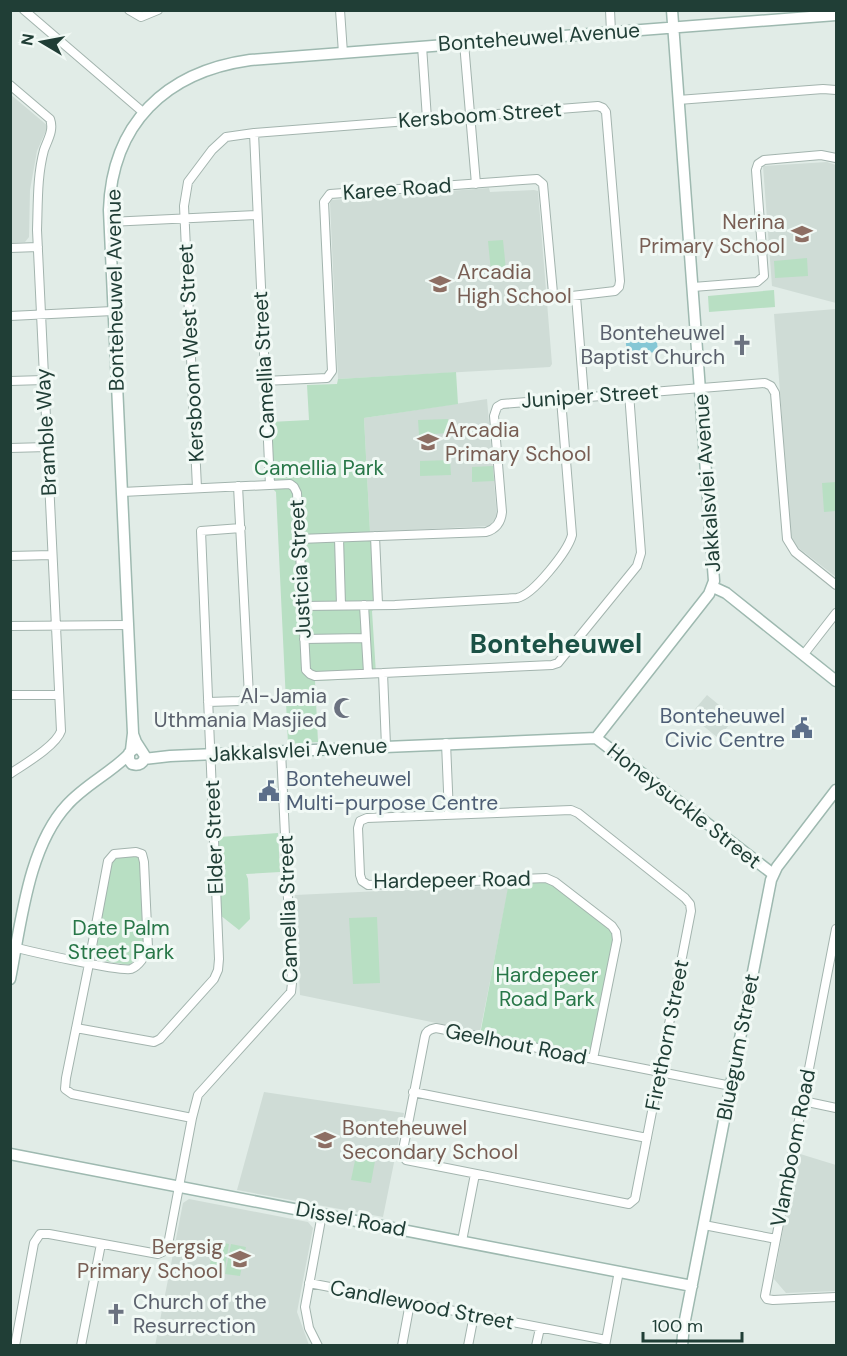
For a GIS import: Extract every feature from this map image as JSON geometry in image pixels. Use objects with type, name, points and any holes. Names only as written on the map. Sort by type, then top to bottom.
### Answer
[{"type":"street","points":[[24,10],[144,113]]},
{"type":"street","points":[[129,10],[141,17],[158,10]]},
{"type":"street","points":[[340,10],[343,53]]},
{"type":"street","points":[[610,10],[611,32]]},
{"type":"street","name":"Jakkalsvlei Avenue","points":[[136,755],[166,756],[596,738],[713,587],[714,568],[672,10]]},
{"type":"street","name":"Bonteheuwel Avenue","points":[[136,755],[133,733],[109,222],[114,170],[125,142],[144,113],[174,86],[189,77],[215,66],[249,60],[837,15]]},
{"type":"street","points":[[464,43],[476,184]]},
{"type":"street","name":"Bonteheuwel Avenue","points":[[422,46],[427,118]]},
{"type":"street","name":"Bramble Way","points":[[10,85],[50,119],[52,126],[39,178],[38,247],[61,732],[60,736],[10,774]]},
{"type":"street","points":[[678,100],[837,90]]},
{"type":"street","name":"Kersboom Street","points":[[185,218],[188,182],[212,150],[226,137],[427,118],[598,106],[606,112],[620,284],[613,293],[576,296]]},
{"type":"street","name":"Camellia Street","points":[[254,133],[270,485]]},
{"type":"street","points":[[693,287],[754,282],[760,281],[764,276],[756,170],[759,162],[821,155],[837,158]]},
{"type":"street","name":"Karee Road","points":[[264,381],[327,378],[332,371],[324,202],[330,194],[537,179],[543,184],[552,290],[560,297],[576,296]]},
{"type":"street","points":[[109,222],[257,215]]},
{"type":"street","name":"Kersboom West Street","points":[[185,218],[197,488]]},
{"type":"street","points":[[10,248],[38,247]]},
{"type":"street","points":[[576,296],[584,397]]},
{"type":"street","points":[[10,316],[113,311]]},
{"type":"street","points":[[10,381],[44,380]]},
{"type":"street","name":"Juniper Street","points":[[375,536],[486,532],[494,528],[501,519],[502,512],[494,416],[500,405],[505,403],[765,383],[774,388],[787,539],[795,552],[837,585]]},
{"type":"street","points":[[364,605],[368,673],[552,664],[564,658],[640,560],[629,393]]},
{"type":"street","points":[[302,606],[395,605],[517,598],[533,590],[567,547],[572,535],[561,399]]},
{"type":"street","points":[[10,448],[47,447]]},
{"type":"street","name":"Justicia Street","points":[[270,485],[285,483],[294,487],[297,493],[305,665],[310,674],[315,676],[368,673]]},
{"type":"street","points":[[122,492],[270,485]]},
{"type":"street","points":[[208,702],[240,701],[249,696],[238,486]]},
{"type":"street","name":"Elder Street","points":[[76,1028],[154,1042],[160,1039],[203,993],[217,974],[219,959],[201,531],[241,528]]},
{"type":"street","points":[[299,539],[375,536],[378,604]]},
{"type":"street","points":[[339,538],[341,605]]},
{"type":"street","points":[[10,555],[52,555]]},
{"type":"street","points":[[713,587],[726,593],[837,681]]},
{"type":"street","points":[[804,654],[837,613]]},
{"type":"street","points":[[10,626],[128,625]]},
{"type":"street","points":[[304,639],[366,638]]},
{"type":"street","points":[[383,672],[386,746]]},
{"type":"street","points":[[10,695],[58,695]]},
{"type":"street","name":"Honeysuckle Street","points":[[596,738],[773,874]]},
{"type":"street","points":[[446,743],[449,814]]},
{"type":"street","name":"Camellia Street","points":[[15,1346],[14,1327],[36,1238],[40,1234],[158,1254],[165,1252],[169,1246],[196,1101],[201,1092],[291,992],[281,751]]},
{"type":"street","points":[[10,979],[34,864],[44,839],[55,820],[72,800],[136,755]]},
{"type":"street","name":"Bluegum Street","points":[[682,1346],[684,1325],[773,874],[837,790]]},
{"type":"street","name":"Firethorn Street","points":[[403,1157],[406,1160],[629,1204],[635,1199],[691,911],[689,902],[587,820],[571,810],[449,814]]},
{"type":"street","name":"Hardepeer Road","points":[[449,814],[362,820],[358,828],[362,881],[370,886],[543,878],[555,882],[609,923],[616,936],[593,1059]]},
{"type":"street","points":[[17,948],[89,962],[131,969],[146,954],[148,943],[142,854],[136,852],[114,854],[109,858],[89,962],[65,1085],[68,1092],[192,1118]]},
{"type":"street","name":"Vlamboom Road","points":[[837,929],[765,1293],[767,1299],[837,1296]]},
{"type":"street","name":"Geelhout Road","points":[[403,1157],[425,1036],[433,1029],[731,1086]]},
{"type":"street","points":[[414,1092],[647,1138]]},
{"type":"street","points":[[803,1101],[837,1108]]},
{"type":"street","name":"Dissel Road","points":[[10,1154],[692,1286]]},
{"type":"street","points":[[462,1241],[475,1174]]},
{"type":"street","name":"Candlewood Street","points":[[318,1346],[305,1314],[322,1214]]},
{"type":"street","points":[[704,1225],[776,1239]]},
{"type":"street","points":[[81,1346],[101,1244]]},
{"type":"street","points":[[605,1343],[619,1271]]},
{"type":"street","name":"Candlewood Street","points":[[309,1283],[605,1343]]},
{"type":"street","points":[[402,1346],[410,1303]]},
{"type":"street","points":[[468,1346],[474,1315]]},
{"type":"street","name":"Bluegum Street","points":[[677,1346],[684,1325]]},
{"type":"street","points":[[536,1346],[540,1328]]},
{"type":"shaded area","points":[[10,94],[48,126],[37,151],[30,190],[29,237],[25,242],[11,243]]},
{"type":"shaded area","name":"Nerina Primary School","points":[[827,162],[836,165],[836,303],[772,286],[763,166]]},
{"type":"shaded area","name":"Arcadia High School","points":[[489,188],[490,192],[538,191],[552,364],[550,367],[338,379],[330,203],[332,200]]},
{"type":"shaded area","points":[[836,309],[836,577],[796,546],[791,536],[774,314]]},
{"type":"shaded area","name":"Arcadia Primary School","points":[[487,399],[497,517],[489,526],[370,532],[364,418]]},
{"type":"shaded area","points":[[707,695],[735,718],[718,738],[690,715]]},
{"type":"shaded area","points":[[509,885],[480,1032],[300,995],[295,895]]},
{"type":"shaded area","name":"Bonteheuwel Secondary School","points":[[264,1092],[404,1113],[383,1217],[237,1190]]},
{"type":"shaded area","points":[[797,1153],[836,1165],[836,1291],[786,1293],[774,1279]]},
{"type":"shaded area","name":"Bergsig Primary School","points":[[189,1199],[308,1222],[313,1228],[297,1312],[309,1345],[155,1346],[183,1203]]},
{"type":"green space","points":[[503,240],[506,270],[491,272],[488,241]]},
{"type":"green space","points":[[807,258],[808,276],[775,278],[774,261]]},
{"type":"green space","points":[[774,290],[775,307],[709,312],[708,296]]},
{"type":"green space","name":"Camellia Park","points":[[456,372],[458,404],[364,418],[370,532],[375,539],[379,604],[372,611],[376,674],[359,675],[358,679],[315,681],[318,742],[288,744],[276,492],[269,485],[270,422],[309,420],[307,385],[337,384],[338,379]]},
{"type":"green space","points":[[448,419],[449,433],[419,435],[418,420]]},
{"type":"green space","points":[[450,460],[451,475],[420,476],[420,461]]},
{"type":"green space","points":[[493,466],[494,481],[472,482],[472,467]]},
{"type":"green space","points":[[836,482],[836,511],[824,512],[822,483]]},
{"type":"green space","points":[[278,833],[280,872],[246,874],[250,919],[239,930],[220,915],[217,840],[219,837]]},
{"type":"green space","name":"Date Palm Street Park","points":[[137,856],[141,861],[145,945],[142,955],[129,965],[99,960],[94,954],[112,860],[118,857]]},
{"type":"green space","name":"Hardepeer Road Park","points":[[543,880],[552,883],[607,925],[612,932],[613,942],[593,1048],[585,1055],[480,1035],[509,882]]},
{"type":"green space","points":[[377,917],[380,983],[353,984],[349,918]]},
{"type":"green space","points":[[358,1146],[377,1150],[371,1183],[351,1180]]},
{"type":"green space","points":[[214,1241],[229,1244],[224,1273],[209,1270]]},
{"type":"green space","points":[[231,1244],[246,1247],[240,1276],[225,1274]]},
{"type":"water","points":[[656,332],[658,352],[627,354],[625,334]]},
{"type":"place","name":"Nerina Primary School","points":[[802,234]]},
{"type":"place","name":"Arcadia High School","points":[[440,284]]},
{"type":"place","name":"Bonteheuwel Baptist Church","points":[[742,345]]},
{"type":"place","name":"Arcadia Primary School","points":[[428,442]]},
{"type":"place","name":"Al-Jamia Uthmania Masjied","points":[[344,708]]},
{"type":"place","name":"Bonteheuwel Civic Centre","points":[[802,728]]},
{"type":"place","name":"Bonteheuwel Multi-purpose Centre","points":[[269,791]]},
{"type":"place","name":"Bonteheuwel Secondary School","points":[[325,1140]]},
{"type":"place","name":"Bergsig Primary School","points":[[240,1259]]},
{"type":"place","name":"Church of the Resurrection","points":[[116,1314]]},
{"type":"district","name":"Bonteheuwel","points":[[556,643]]}]
